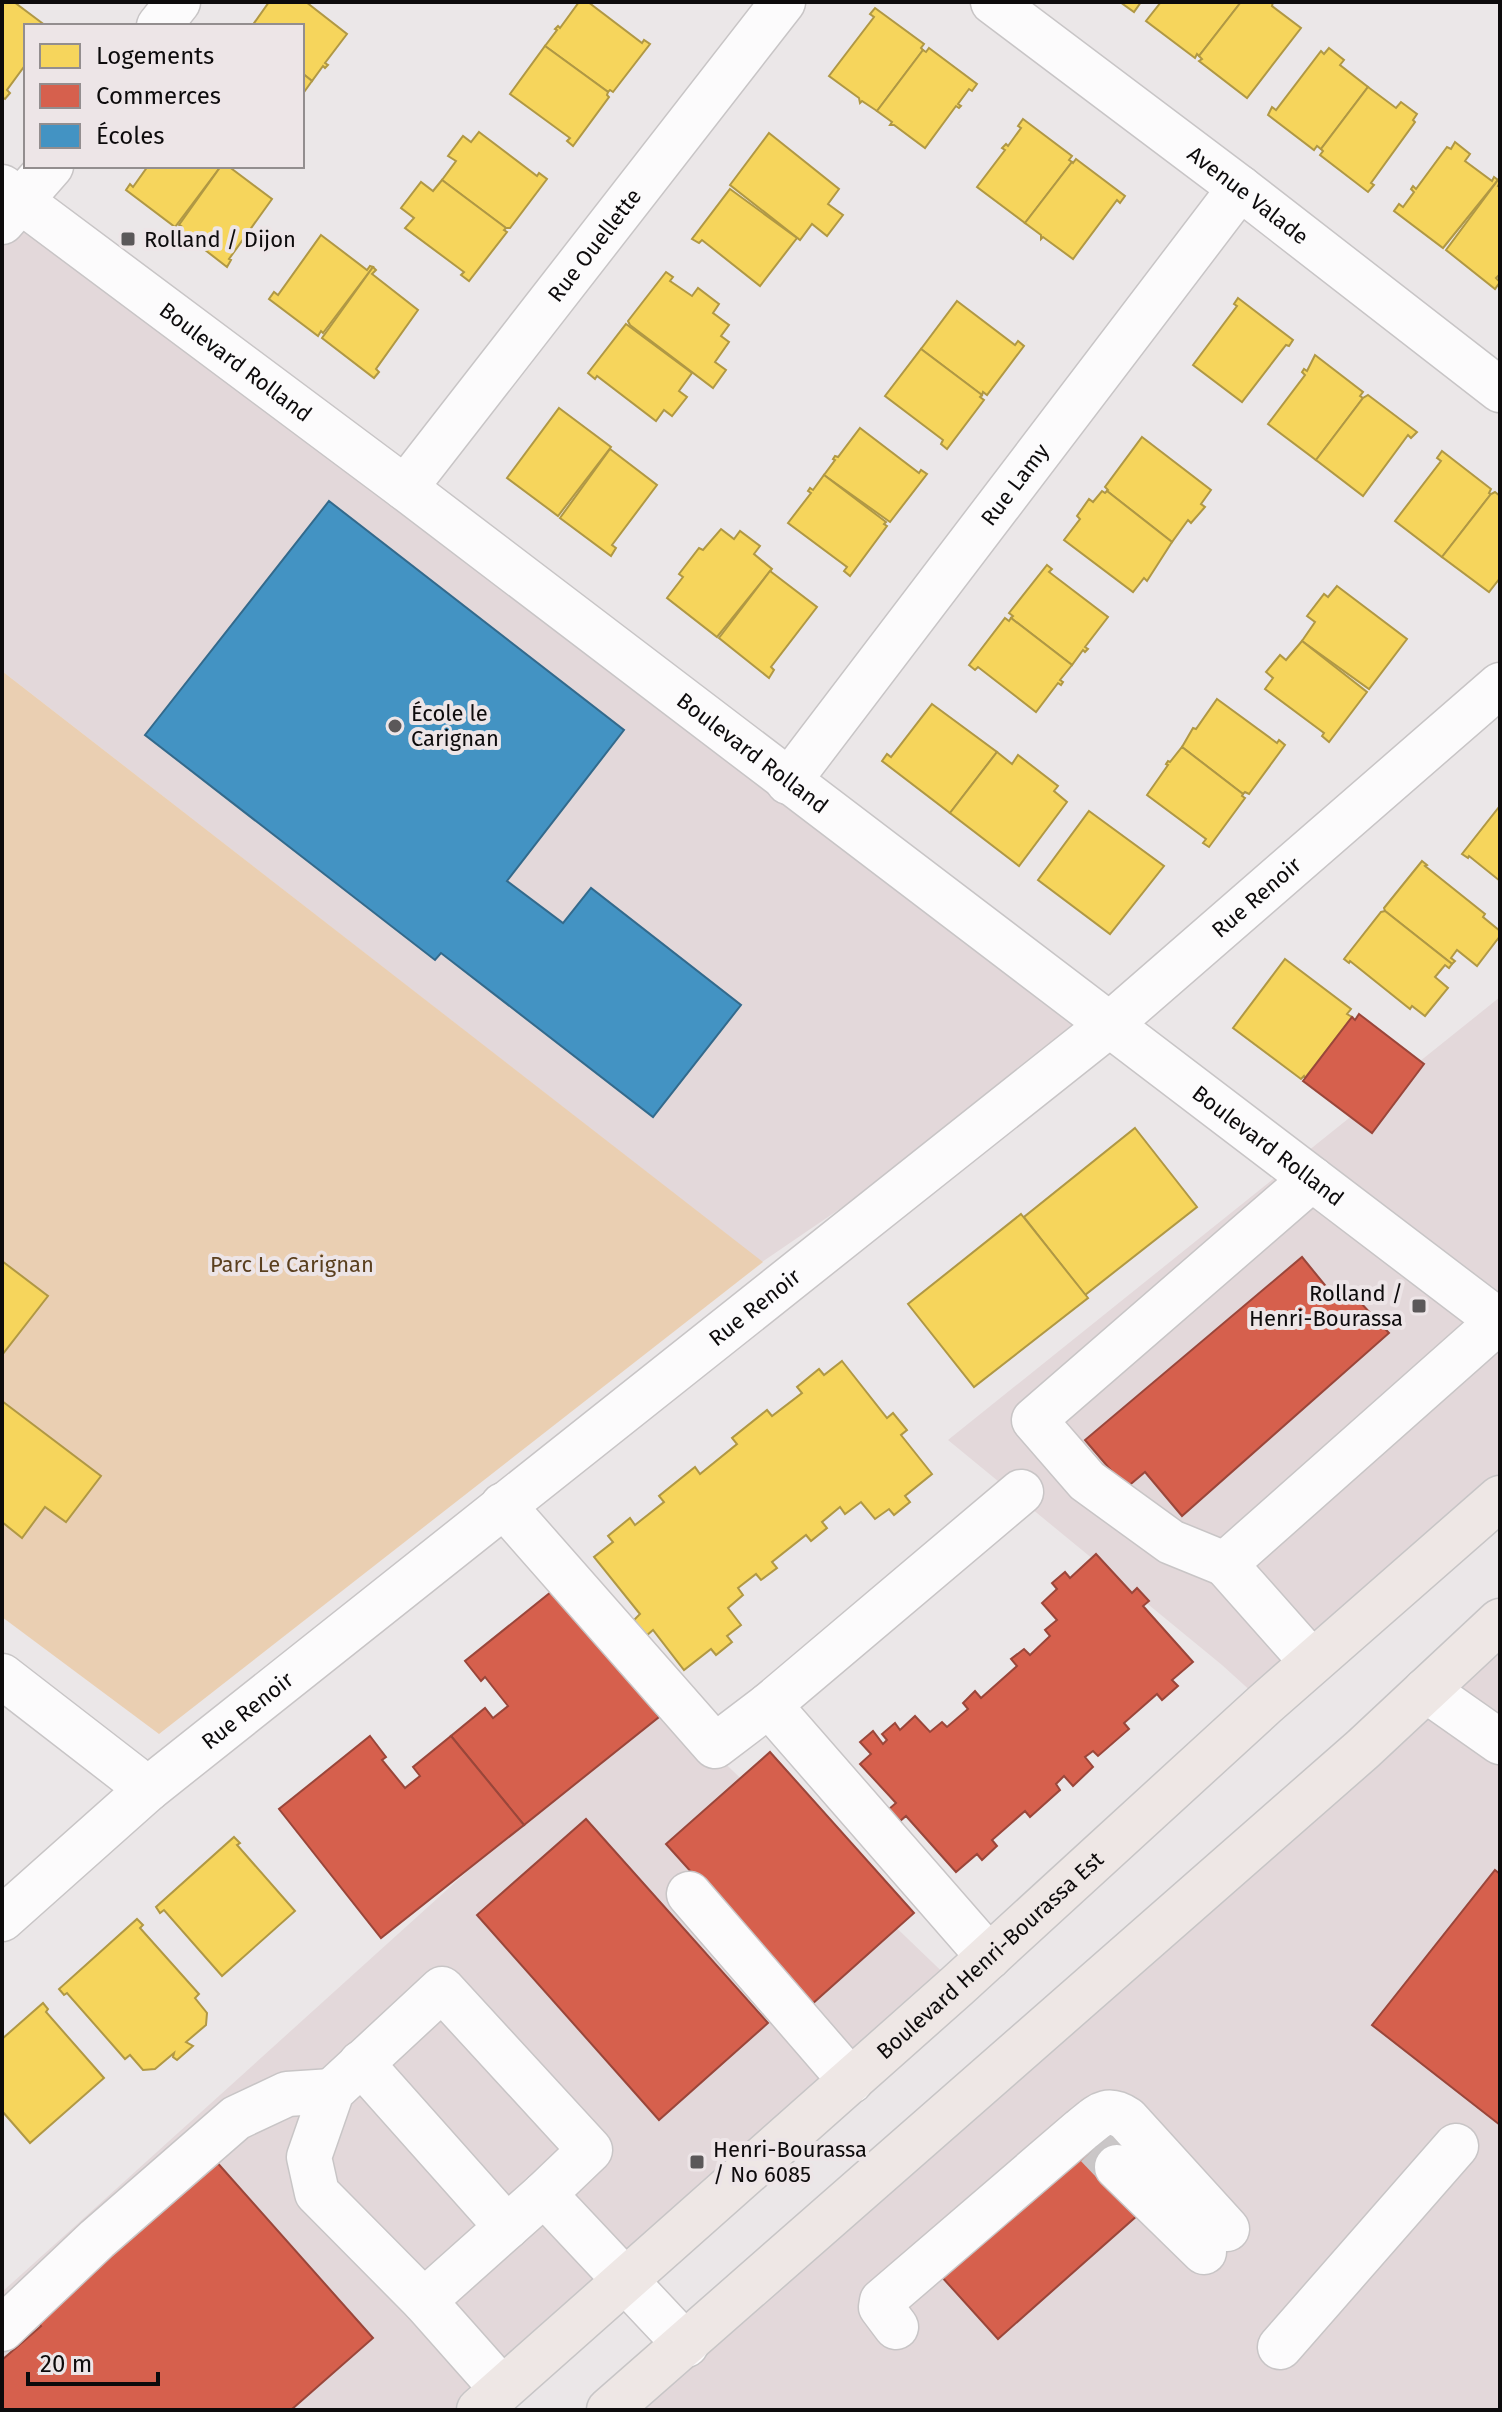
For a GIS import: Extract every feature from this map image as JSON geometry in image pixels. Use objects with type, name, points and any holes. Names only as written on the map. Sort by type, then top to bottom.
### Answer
[{"type":"main road","name":"Boulevard Henri-Bourassa Est","points":[[490,2400],[851,2081],[1312,1662],[1500,1498]]},
{"type":"main road","points":[[609,2410],[1363,1749],[1500,1621]]},
{"type":"street","points":[[161,24],[178,2]]},
{"type":"street","name":"Rue Ouellette","points":[[405,488],[783,2]]},
{"type":"street","name":"Avenue Valade","points":[[993,2],[1240,188],[1500,390]]},
{"type":"street","points":[[8,204],[49,168]]},
{"type":"street","name":"Rue Lamy","points":[[788,782],[1240,188]]},
{"type":"street","name":"Boulevard Rolland","points":[[8,204],[405,488],[1500,1322]]},
{"type":"street","name":"Rue Renoir","points":[[2,1919],[148,1789],[1109,1025],[1500,685]]},
{"type":"street","points":[[1312,1179],[1034,1420],[1087,1481],[1171,1542],[1225,1564],[1312,1662]]},
{"type":"street","points":[[1225,1564],[1500,1322]]},
{"type":"street","points":[[503,1505],[715,1746],[769,1705],[1021,1492]]},
{"type":"street","points":[[2,1676],[148,1789]]},
{"type":"street","points":[[1426,1690],[1500,1742]]},
{"type":"street","points":[[769,1705],[989,1957]]},
{"type":"street","points":[[689,1894],[851,2081]]},
{"type":"street","points":[[424,2301],[590,2150],[442,1989],[346,2077],[309,2157],[317,2193],[424,2301],[490,2400]]},
{"type":"street","points":[[346,2077],[507,2227]]},
{"type":"street","points":[[2,2329],[97,2239],[236,2118],[287,2094],[346,2077]]},
{"type":"street","points":[[896,2327],[881,2307],[882,2301],[1098,2148],[1106,2112],[1117,2113],[1153,2146],[1215,2240]]},
{"type":"street","points":[[1280,2347],[1456,2146]]},
{"type":"street","points":[[544,2194],[686,2345]]},
{"type":"shaded area","name":"École le Carignan","points":[[21,202],[1109,1025],[762,1262],[2,671],[2,224]]},
{"type":"shaded area","points":[[1500,997],[1500,1498],[1265,1704],[1222,1665],[948,1440]]},
{"type":"shaded area","points":[[1500,1621],[1500,2410],[617,2410]]},
{"type":"shaded area","points":[[658,1699],[957,1986],[477,2410],[2,2410],[2,2292]]},
{"type":"green space","name":"Parc Le Carignan","points":[[2,671],[763,1262],[159,1734],[2,1617]]},
{"type":"building: Logements","points":[[2,2],[14,2],[43,24],[24,24],[24,67],[7,90],[10,93],[5,99],[2,97]]},
{"type":"building: Logements","points":[[269,2],[306,2],[347,34],[325,63],[328,65],[323,66],[312,81],[304,75],[304,24],[253,24]]},
{"type":"building: Logements","points":[[579,2],[588,2],[642,43],[644,40],[650,44],[613,92],[608,92],[545,46],[555,29],[560,28]]},
{"type":"building: Logements","points":[[1120,2],[1141,2],[1134,12]]},
{"type":"building: Logements","points":[[1161,2],[1241,2],[1195,58],[1146,21]]},
{"type":"building: Logements","points":[[1241,2],[1273,2],[1272,6],[1301,28],[1247,98],[1199,61],[1202,59],[1199,56]]},
{"type":"building: Logements","points":[[875,8],[924,44],[923,50],[877,111],[862,101],[860,103],[859,98],[829,76],[874,17],[870,14]]},
{"type":"building: Logements","points":[[545,46],[608,92],[609,97],[573,146],[567,141],[570,138],[510,94]]},
{"type":"building: Logements","points":[[929,48],[977,84],[972,91],[969,89],[958,104],[961,106],[956,106],[925,148],[890,125],[892,122],[877,111],[923,50],[926,52]]},
{"type":"building: Logements","points":[[1329,48],[1344,60],[1340,65],[1368,87],[1321,149],[1317,146],[1314,150],[1268,115],[1272,107],[1276,110],[1321,51],[1324,54]]},
{"type":"building: Logements","points":[[304,75],[312,81],[304,92]]},
{"type":"building: Logements","points":[[1368,87],[1396,108],[1401,102],[1417,114],[1413,120],[1415,122],[1371,183],[1374,185],[1368,192],[1320,155],[1321,149]]},
{"type":"building: Logements","points":[[1023,119],[1072,156],[1069,160],[1072,162],[1025,223],[977,187],[1005,150],[1002,148],[1006,144],[1008,146],[1021,128],[1018,126]]},
{"type":"building: Logements","points":[[479,132],[537,176],[539,173],[547,179],[510,228],[442,180],[456,161],[448,156],[463,136],[471,142]]},
{"type":"building: Logements","points":[[769,133],[839,189],[828,204],[843,215],[827,236],[812,224],[800,240],[730,185]]},
{"type":"building: Logements","points":[[1455,142],[1470,154],[1465,161],[1492,181],[1494,177],[1498,180],[1443,248],[1394,211],[1399,204],[1403,207],[1414,192],[1411,189],[1413,186],[1416,189],[1447,147],[1451,149]]},
{"type":"building: Logements","points":[[1076,159],[1125,196],[1120,203],[1117,200],[1073,259],[1043,237],[1041,239],[1041,235],[1025,223]]},
{"type":"building: Logements","points":[[147,168],[219,168],[175,227],[126,190],[130,184],[133,187]]},
{"type":"building: Logements","points":[[220,168],[231,168],[272,199],[229,259],[227,267],[178,229]]},
{"type":"building: Logements","points":[[442,180],[506,228],[504,230],[507,232],[469,281],[461,275],[464,272],[405,228],[414,218],[401,208],[421,182],[433,191]]},
{"type":"building: Logements","points":[[1498,180],[1500,274],[1496,278],[1500,282],[1495,289],[1446,250]]},
{"type":"building: Logements","points":[[730,189],[797,238],[760,286],[702,240],[699,243],[692,239]]},
{"type":"building: Logements","points":[[321,235],[367,270],[373,267],[318,336],[269,299],[274,292],[278,295]]},
{"type":"building: Logements","points":[[373,267],[376,270],[372,274],[418,310],[376,369],[379,372],[374,378],[322,338]]},
{"type":"building: Logements","points":[[666,272],[673,277],[670,281],[692,296],[698,288],[719,304],[713,313],[729,325],[721,336],[729,342],[715,362],[726,370],[713,388],[628,321]]},
{"type":"building: Logements","points":[[1238,298],[1293,340],[1242,402],[1193,365],[1237,306],[1234,304]]},
{"type":"building: Logements","points":[[957,301],[1015,345],[1018,341],[1024,346],[987,395],[983,392],[982,395],[921,349]]},
{"type":"building: Logements","points":[[626,324],[692,373],[679,391],[687,397],[672,416],[664,410],[656,421],[597,376],[595,379],[588,373]]},
{"type":"building: Logements","points":[[921,349],[982,395],[980,397],[984,400],[947,449],[941,444],[943,440],[885,396]]},
{"type":"building: Logements","points":[[1315,355],[1363,392],[1360,396],[1363,398],[1316,460],[1268,424],[1305,375],[1302,372],[1304,369],[1307,371]]},
{"type":"building: Logements","points":[[1368,395],[1417,432],[1411,438],[1408,435],[1363,496],[1316,460]]},
{"type":"building: Logements","points":[[559,408],[611,447],[558,516],[507,478]]},
{"type":"building: Logements","points":[[860,428],[919,473],[921,470],[927,474],[890,522],[824,475],[835,456],[838,457]]},
{"type":"building: Logements","points":[[1142,437],[1211,490],[1201,504],[1205,507],[1191,523],[1188,520],[1172,542],[1105,487]]},
{"type":"building: Logements","points":[[610,449],[657,485],[612,545],[616,548],[611,556],[560,518]]},
{"type":"building: Logements","points":[[1442,451],[1491,489],[1491,494],[1442,557],[1395,521],[1441,461],[1437,458]]},
{"type":"building: Logements","points":[[824,475],[886,522],[884,524],[887,526],[850,576],[844,571],[847,567],[788,523],[811,493],[808,491],[810,488],[813,490]]},
{"type":"building: Logements","points":[[1102,491],[1107,491],[1172,542],[1147,581],[1144,578],[1133,592],[1064,540],[1080,519],[1077,516],[1089,499],[1093,502]]},
{"type":"building: Logements","points":[[1495,492],[1500,496],[1500,578],[1489,592],[1442,557]]},
{"type":"building: Logements","points":[[721,529],[734,539],[740,531],[760,546],[754,554],[772,569],[717,637],[667,598],[683,577],[679,574],[699,548],[703,550]]},
{"type":"building: Logements","points":[[1047,565],[1052,569],[1049,572],[1108,617],[1085,647],[1088,649],[1083,650],[1072,665],[1011,618],[1013,616],[1009,613]]},
{"type":"building: Logements","points":[[770,571],[817,607],[771,667],[774,670],[769,678],[719,638]]},
{"type":"building: Logements","points":[[1337,586],[1407,639],[1369,689],[1302,641],[1315,622],[1307,616],[1324,594],[1328,597]]},
{"type":"building: Logements","points":[[1005,618],[1009,621],[1011,618],[1072,665],[1060,680],[1063,682],[1061,685],[1058,683],[1036,712],[978,667],[975,670],[969,665]]},
{"type":"building: Logements","points":[[1302,641],[1367,692],[1329,742],[1322,736],[1324,733],[1265,689],[1273,678],[1266,672],[1280,655],[1286,660]]},
{"type":"building: Logements","points":[[1217,699],[1277,743],[1279,740],[1285,745],[1249,794],[1243,794],[1182,747]]},
{"type":"building: Logements","points":[[932,704],[997,752],[950,813],[882,761],[887,754],[891,757]]},
{"type":"building: Logements","points":[[1182,747],[1245,798],[1209,847],[1203,843],[1206,839],[1147,795],[1168,761]]},
{"type":"building: Logements","points":[[997,752],[1012,764],[1018,755],[1058,786],[1054,791],[1067,802],[1019,866],[950,813]]},
{"type":"building: Logements","points":[[1499,807],[1500,881],[1469,856],[1462,854]]},
{"type":"building: Logements","points":[[1089,811],[1164,866],[1110,934],[1038,880]]},
{"type":"building: Logements","points":[[1422,861],[1485,914],[1483,917],[1500,931],[1500,936],[1477,966],[1457,950],[1451,958],[1455,961],[1452,964],[1385,911],[1384,908]]},
{"type":"building: Logements","points":[[1385,911],[1452,964],[1449,968],[1445,965],[1435,977],[1448,988],[1425,1016],[1412,1006],[1410,1009],[1344,959]]},
{"type":"building: Logements","points":[[1285,959],[1351,1009],[1347,1014],[1352,1017],[1305,1078],[1301,1079],[1233,1028]]},
{"type":"building: Logements","points":[[1135,1128],[1197,1207],[1085,1295],[1024,1217]]},
{"type":"building: Logements","points":[[1021,1214],[1088,1298],[974,1387],[908,1304]]},
{"type":"building: Logements","points":[[2,1261],[48,1296],[2,1355]]},
{"type":"building: Logements","points":[[842,1361],[887,1418],[893,1413],[907,1430],[901,1435],[932,1474],[905,1496],[910,1502],[894,1515],[889,1509],[875,1519],[861,1502],[845,1514],[840,1507],[822,1522],[827,1528],[811,1541],[806,1535],[772,1562],[777,1568],[761,1580],[756,1574],[738,1588],[743,1595],[728,1608],[741,1625],[727,1636],[732,1642],[716,1655],[711,1649],[684,1670],[653,1630],[646,1636],[634,1620],[640,1614],[594,1557],[613,1542],[608,1536],[630,1518],[635,1525],[664,1502],[659,1496],[695,1467],[700,1474],[737,1444],[732,1438],[767,1410],[772,1416],[802,1393],[797,1387],[819,1369],[824,1375]]},
{"type":"building: Logements","points":[[2,1401],[101,1476],[66,1522],[45,1507],[22,1538],[2,1522]]},
{"type":"building: Logements","points":[[234,1837],[240,1843],[237,1845],[295,1911],[222,1976],[164,1910],[160,1913],[156,1907]]},
{"type":"building: Logements","points":[[137,1919],[143,1925],[140,1928],[199,1994],[195,1998],[207,2013],[206,2025],[186,2042],[193,2046],[177,2060],[173,2057],[174,2053],[155,2069],[143,2070],[130,2055],[125,2059],[67,1993],[64,1995],[59,1989]]},
{"type":"building: Logements","points":[[43,2003],[48,2009],[46,2012],[104,2078],[30,2143],[2,2111],[2,2039]]},
{"type":"building: Commerces","points":[[1359,1014],[1424,1064],[1372,1133],[1303,1081],[1352,1017],[1355,1020]]},
{"type":"building: Commerces","points":[[1302,1257],[1333,1295],[1345,1286],[1389,1333],[1182,1516],[1145,1472],[1126,1488],[1085,1440]]},
{"type":"building: Commerces","points":[[1096,1554],[1132,1593],[1137,1588],[1149,1601],[1143,1606],[1193,1662],[1172,1680],[1178,1686],[1162,1700],[1157,1694],[1124,1723],[1129,1729],[1098,1756],[1093,1751],[1085,1757],[1093,1767],[1073,1786],[1064,1776],[1056,1784],[1060,1790],[1030,1817],[1025,1811],[992,1840],[997,1846],[982,1860],[977,1854],[956,1872],[906,1816],[900,1821],[889,1809],[896,1803],[860,1764],[871,1754],[860,1742],[873,1731],[883,1744],[887,1740],[882,1734],[895,1723],[900,1730],[915,1716],[930,1732],[942,1722],[947,1727],[968,1709],[963,1703],[975,1691],[981,1698],[1017,1666],[1011,1659],[1024,1649],[1030,1655],[1050,1636],[1045,1630],[1057,1620],[1042,1603],[1057,1589],[1052,1583],[1065,1572],[1070,1578]]},
{"type":"building: Commerces","points":[[556,1588],[659,1717],[524,1825],[451,1736],[485,1708],[493,1718],[508,1706],[485,1677],[481,1681],[465,1661]]},
{"type":"building: Commerces","points":[[370,1736],[386,1757],[382,1760],[405,1788],[420,1776],[413,1767],[451,1736],[524,1825],[381,1938],[279,1809]]},
{"type":"building: Commerces","points":[[770,1752],[914,1913],[811,2005],[666,1844]]},
{"type":"building: Commerces","points":[[586,1819],[768,2023],[659,2120],[477,1915]]},
{"type":"building: Commerces","points":[[1495,1870],[1500,1874],[1500,2125],[1372,2025]]},
{"type":"building: Commerces","points":[[1115,2131],[1134,2152],[1139,2214],[998,2339],[941,2276],[1083,2151],[1087,2155]]},
{"type":"building: Commerces","points":[[214,2159],[373,2338],[291,2410],[2,2410],[2,2360],[41,2326],[34,2317]]},
{"type":"building: Écoles","points":[[329,501],[624,730],[507,881],[563,923],[591,888],[741,1005],[653,1117],[441,953],[435,960],[145,735]]},
{"type":"tunnel","points":[[1097,2146],[1117,2167]]},
{"type":"place","name":"Rolland / Dijon","points":[[128,239]]},
{"type":"place","name":"École le Carignan","points":[[395,726]]},
{"type":"place","name":"Rolland / Henri-Bourassa","points":[[1419,1306]]},
{"type":"place","name":"Henri-Bourassa / No 6085","points":[[697,2162]]}]
